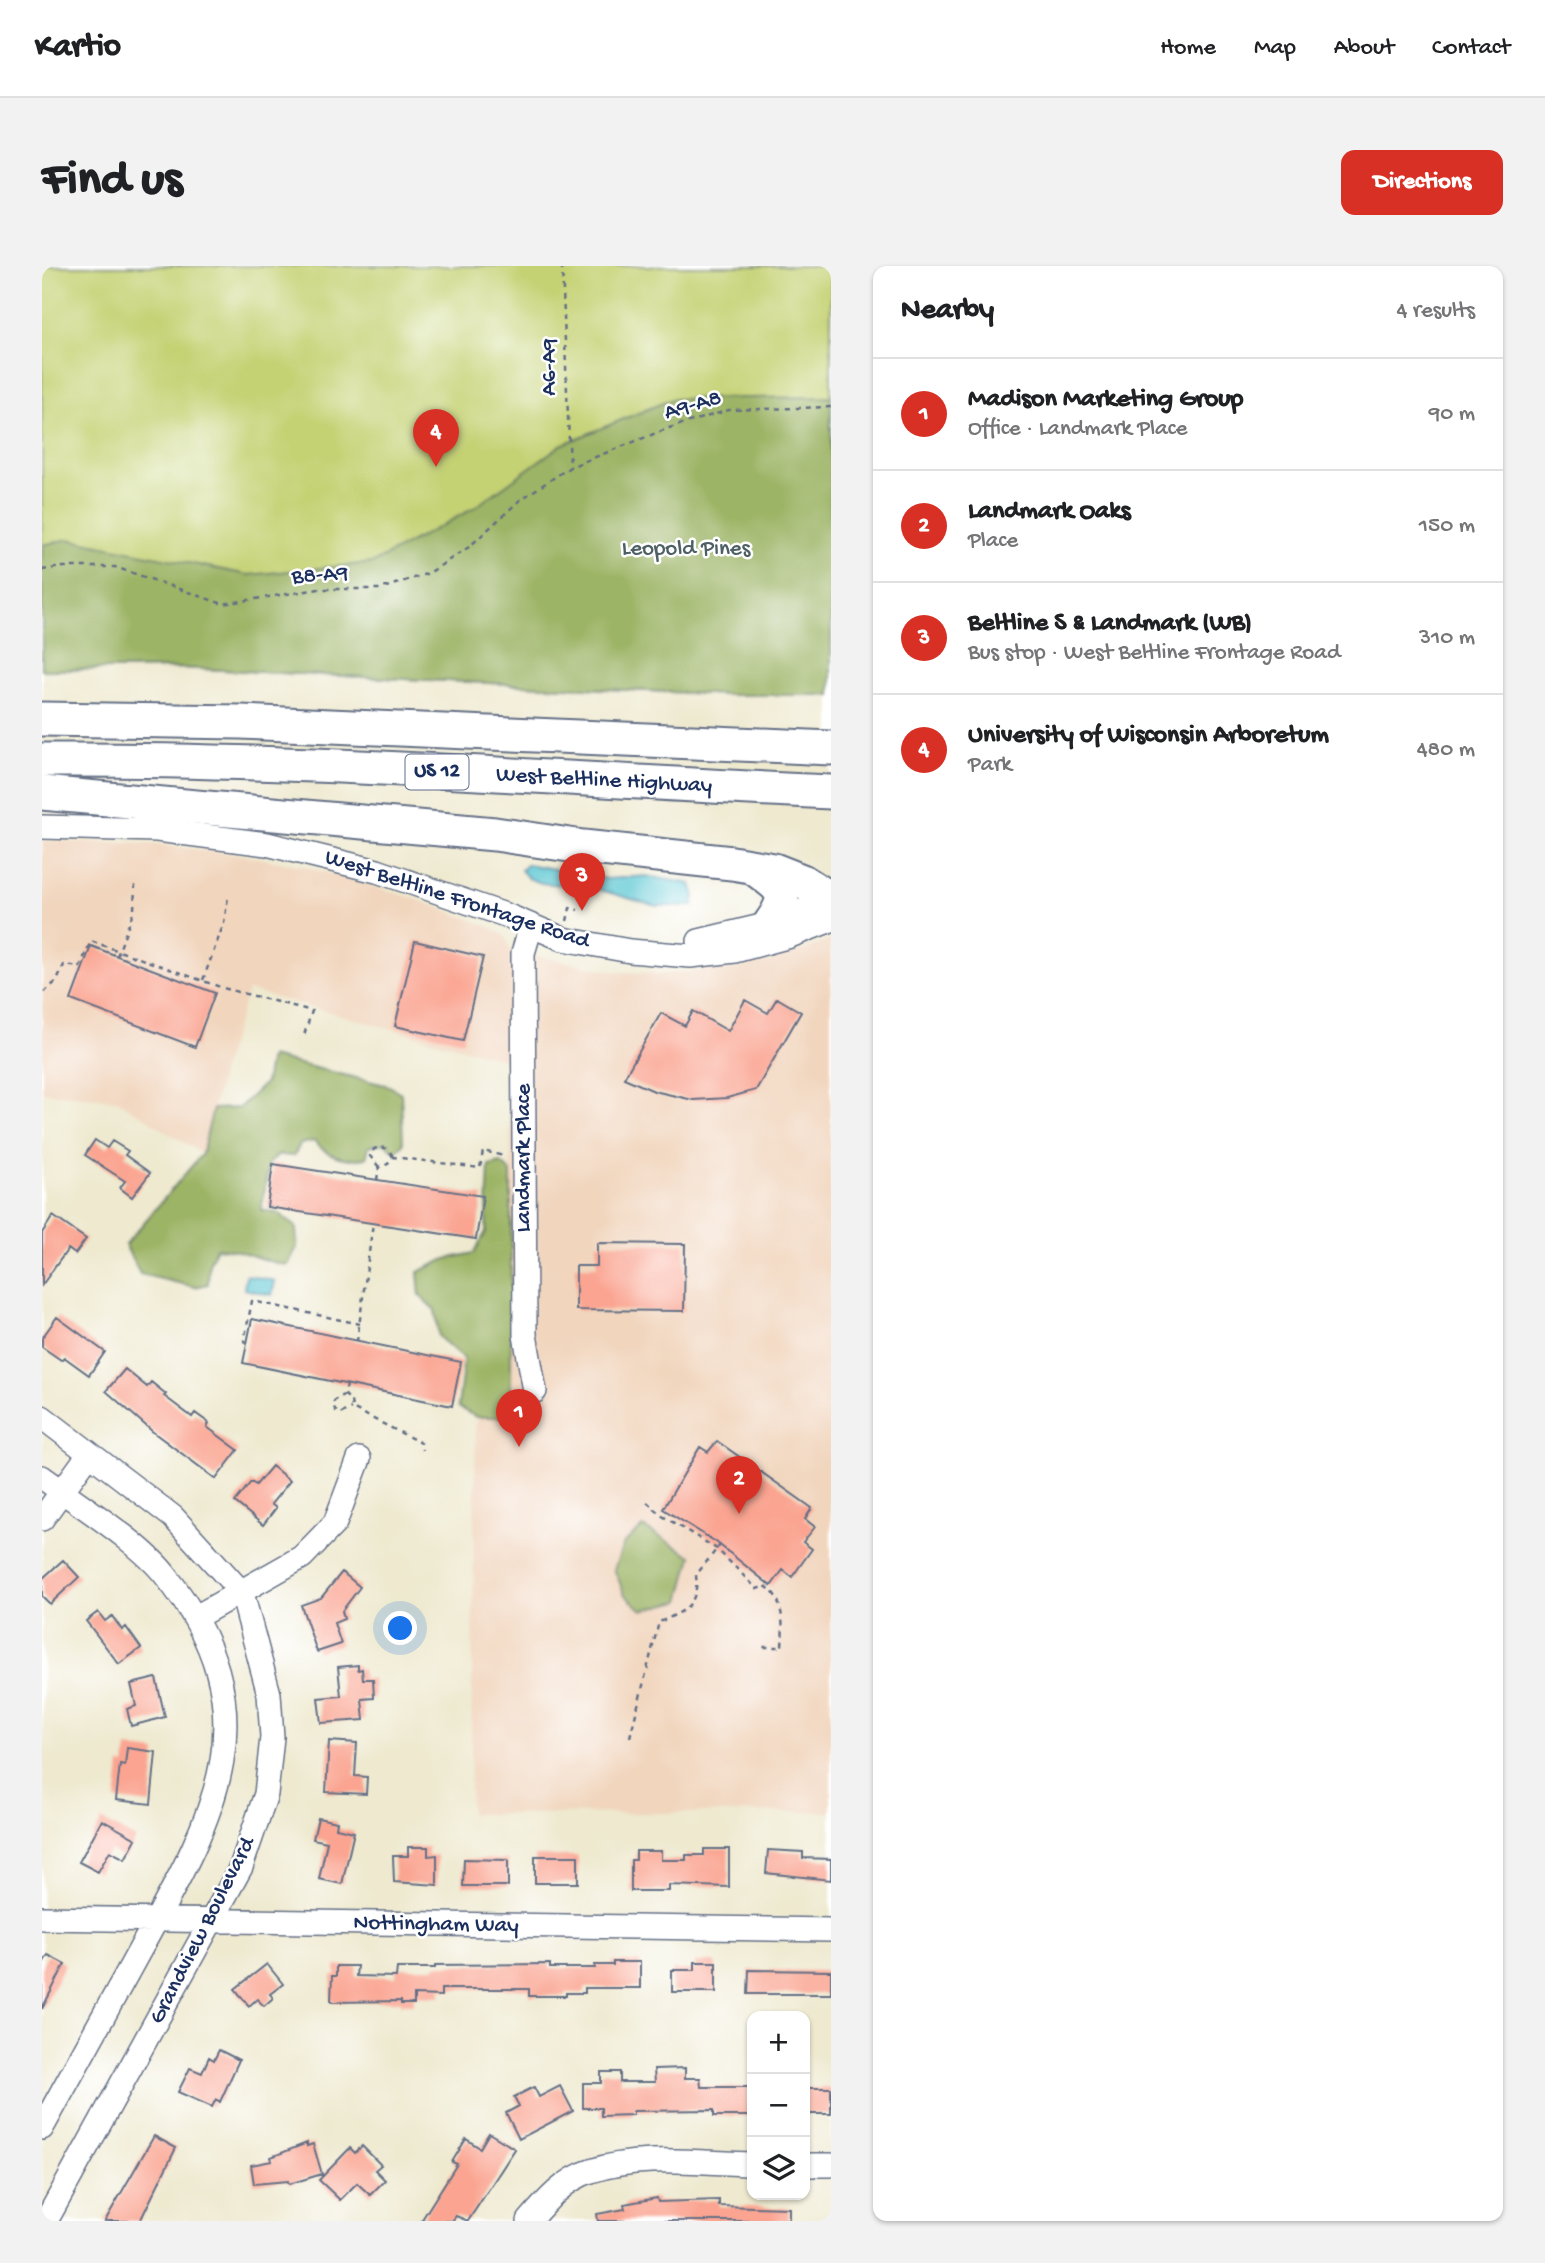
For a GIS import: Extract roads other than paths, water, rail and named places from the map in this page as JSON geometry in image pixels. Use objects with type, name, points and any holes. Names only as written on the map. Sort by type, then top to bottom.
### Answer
[{"type":"highway","name":"West Beltline Highway","points":[[42,719],[227,721],[831,748]]},
{"type":"highway","points":[[715,743],[831,740]]},
{"type":"highway","name":"West Beltline Highway","points":[[42,760],[146,759],[284,764],[831,792]]},
{"type":"highway","points":[[42,793],[495,834],[752,867],[774,870],[803,881],[831,899]]},
{"type":"highway","points":[[752,867],[780,888],[783,905],[770,924]]},
{"type":"street","name":"West Beltline Frontage Road","points":[[42,827],[157,830],[267,844],[377,871],[562,939],[594,946],[690,956],[735,951],[787,937],[831,920]]},
{"type":"street","name":"West Beltline Frontage Road","points":[[663,953],[687,943],[770,924],[831,899]]},
{"type":"street","name":"Landmark Place","points":[[531,926],[523,953],[525,1335],[535,1391]]},
{"type":"street","name":"Grandview Boulevard","points":[[42,1418],[173,1517],[242,1593],[269,1694],[272,1737],[270,1769],[253,1835],[241,1867],[46,2221]]},
{"type":"street","points":[[42,1519],[89,1454]]},
{"type":"street","points":[[196,1617],[302,1557],[335,1523],[359,1460]]},
{"type":"street","name":"Grandview Boulevard","points":[[42,1477],[165,1574],[196,1617],[207,1641],[221,1691],[225,1735],[223,1767],[197,1847],[42,2128]]},
{"type":"street","name":"Nottingham Way","points":[[42,1919],[831,1930]]},
{"type":"street","points":[[528,2221],[549,2197],[590,2171],[656,2162],[747,2164]]},
{"type":"street","points":[[810,2165],[831,2165]]},
{"type":"water","points":[[527,864],[607,879],[646,876],[691,884],[695,896],[693,906],[656,906],[593,888],[541,883],[528,878],[521,870]]},
{"type":"water","points":[[246,1275],[275,1281],[272,1295],[244,1289]]},
{"type":"place","name":"University of Wisconsin Arboretum","points":[[436,467]]},
{"type":"place","name":"Beltline S & Landmark (WB)","points":[[582,911]]},
{"type":"place","name":"Madison Marketing Group","points":[[519,1447]]},
{"type":"place","name":"Landmark Oaks","points":[[739,1514]]},
{"type":"park label","name":"Leopold Pines","points":[[686,549]]}]
